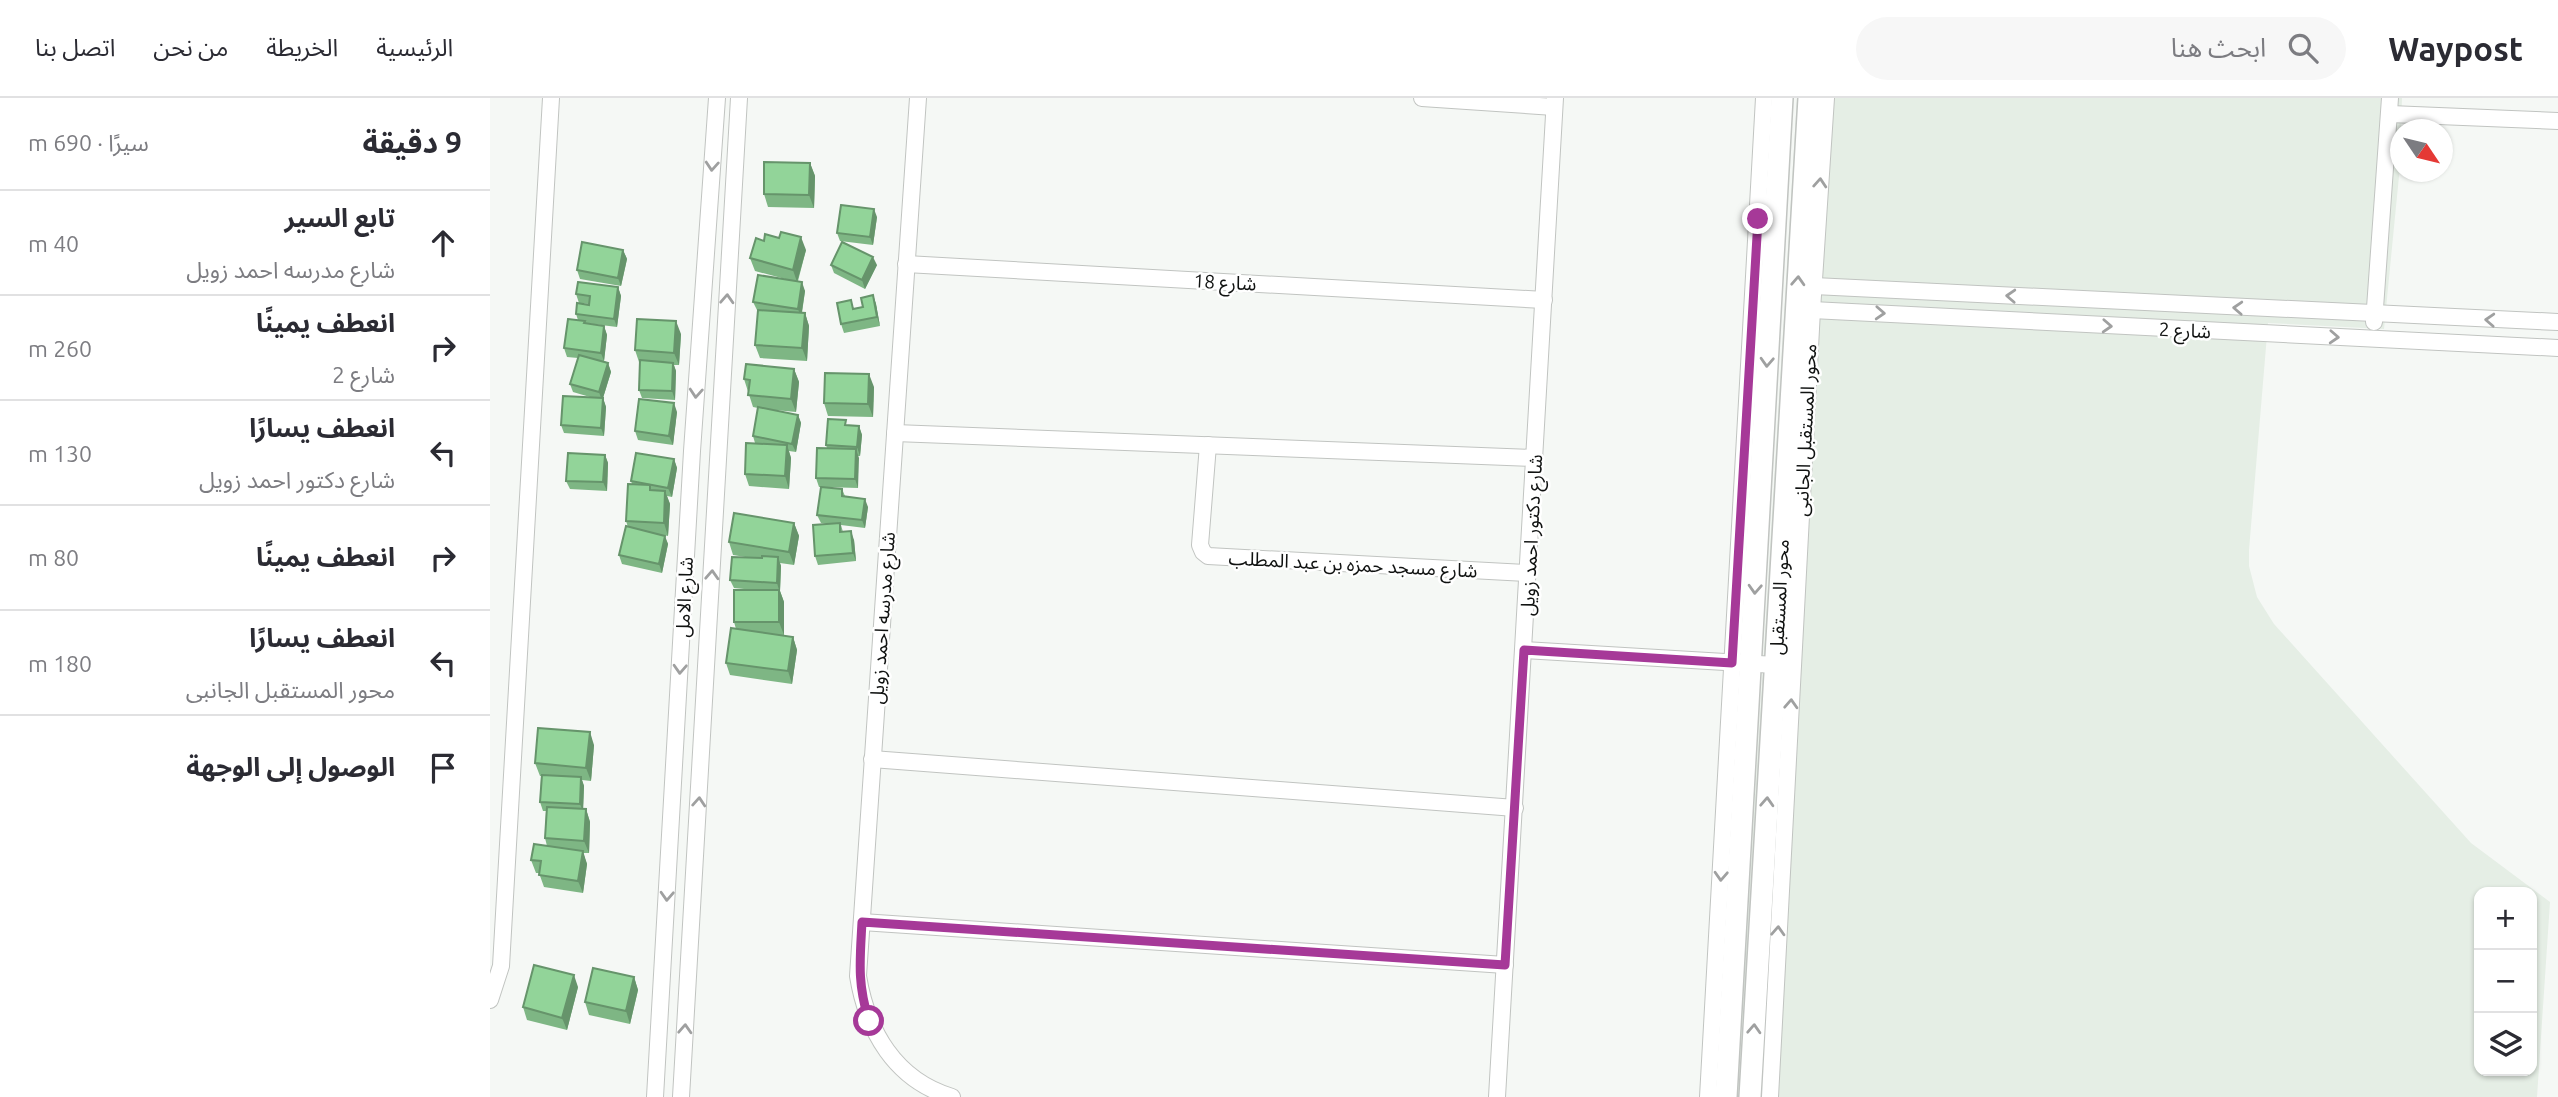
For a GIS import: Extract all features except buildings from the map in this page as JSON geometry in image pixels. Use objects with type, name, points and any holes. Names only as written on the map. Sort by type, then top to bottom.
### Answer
[{"type":"street","points":[[490,1000],[501,966],[551,98]]},
{"type":"street","name":"شارع الامل","points":[[655,1097],[692,452],[717,98]]},
{"type":"street","name":"شارع الامل","points":[[681,1097],[739,98]]},
{"type":"street","name":"شارع مدرسه احمد زويل","points":[[918,98],[858,976],[862,1000],[878,1040],[906,1072],[924,1085],[952,1097]]},
{"type":"street","points":[[1422,98],[1555,102]]},
{"type":"street","points":[[1708,1097],[1742,663],[1764,98]]},
{"type":"street","name":"محور المستقبل","points":[[1726,1097],[1742,663],[1782,98]]},
{"type":"street","name":"محور المستقبل","points":[[1750,1097],[1809,98]]},
{"type":"street","name":"محور المستقبل الجانبى","points":[[1770,1097],[1812,310],[1826,98]]},
{"type":"street","name":"شارع دكتور احمد زويل","points":[[1497,1097],[1555,102]]},
{"type":"street","points":[[2373,339],[2390,106],[2558,121]]},
{"type":"street","name":"شارع 18","points":[[906,264],[1544,300]]},
{"type":"street","name":"شارع 2","points":[[1814,286],[2558,322]]},
{"type":"street","points":[[2080,325],[2082,300]]},
{"type":"street","name":"شارع 2","points":[[1812,310],[2558,348]]},
{"type":"street","points":[[895,433],[1535,458]]},
{"type":"street","name":"شارع مسجد حمزه بن عبد المطلب","points":[[1208,445],[1200,545],[1208,556],[1528,573]]},
{"type":"street","points":[[1524,650],[1774,665]]},
{"type":"street","points":[[872,759],[1515,808]]},
{"type":"street","points":[[862,922],[1505,965]]},
{"type":"shaded area","points":[[1797,98],[2402,98],[2401,119],[2390,119],[2390,182],[2398,182],[2384,329],[2268,323],[2249,566],[2257,597],[2274,624],[2471,843],[2530,887],[2474,887],[2474,1076],[2537,1076],[2537,892],[2550,902],[2537,1097],[1737,1097]]},
{"type":"route","points":[[869,1021],[858,976],[862,922],[1505,965],[1524,650],[1732,663],[1758,219]]}]
